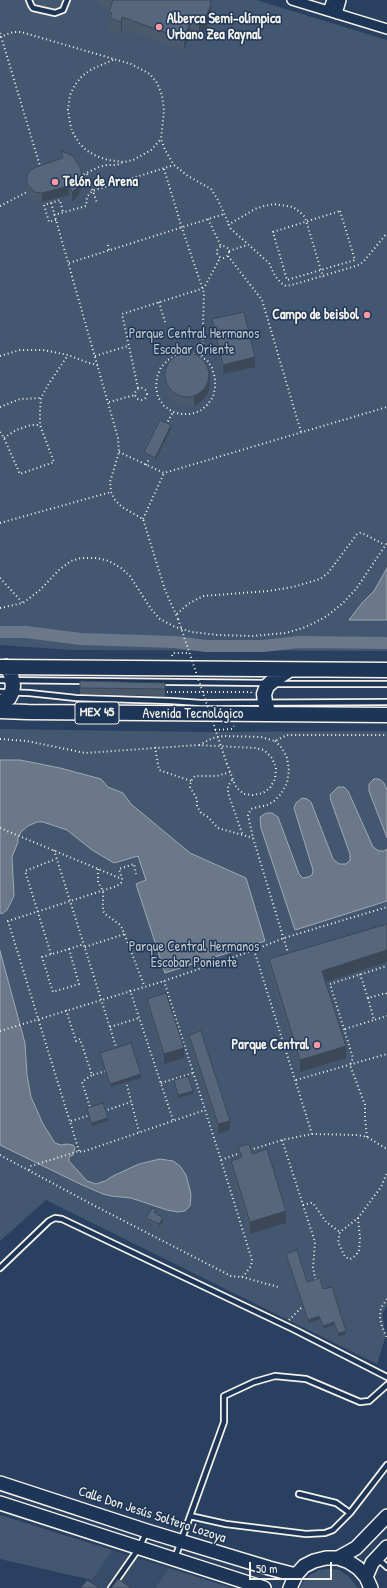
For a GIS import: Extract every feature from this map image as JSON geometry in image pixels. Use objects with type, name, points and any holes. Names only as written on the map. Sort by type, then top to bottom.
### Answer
[{"type":"main road","points":[[0,703],[9,698],[5,680],[289,670],[387,670]]},
{"type":"main road","points":[[267,708],[264,694],[267,686],[289,670]]},
{"type":"main road","name":"Avenida Tecnológico","points":[[0,711],[44,712],[267,708],[387,715]]},
{"type":"street","points":[[292,0],[387,29]]},
{"type":"street","points":[[332,0],[333,13]]},
{"type":"street","points":[[333,13],[341,0]]},
{"type":"street","name":"Calle Don Jesús Soltero Lozoya","points":[[0,1483],[147,1531],[296,1575]]},
{"type":"street","points":[[0,1502],[264,1588]]},
{"type":"street","points":[[338,1558],[356,1548],[387,1516]]},
{"type":"street","points":[[369,1582],[372,1563],[387,1547]]},
{"type":"street","points":[[290,1588],[296,1575],[304,1566],[314,1560],[326,1558],[338,1558],[349,1562],[358,1568],[369,1582]]},
{"type":"lane","points":[[29,0],[34,8],[55,13],[63,10],[67,0]]},
{"type":"lane","points":[[5,680],[387,684]]},
{"type":"lane","points":[[5,680],[76,698],[170,701],[267,708],[387,702]]},
{"type":"lane","points":[[0,1268],[49,1221],[55,1218],[62,1219],[284,1325],[387,1377]]},
{"type":"lane","points":[[174,1559],[224,1422],[224,1396],[254,1382],[275,1376],[306,1379],[360,1402],[369,1401],[387,1385]]},
{"type":"lane","points":[[190,1516],[226,1524],[306,1534],[325,1533],[333,1530],[350,1513],[387,1466]]},
{"type":"lane","points":[[299,1494],[336,1503],[350,1513]]},
{"type":"lane","points":[[111,1588],[139,1548],[147,1531]]},
{"type":"lane","points":[[377,1558],[387,1567]]},
{"type":"path","points":[[40,167],[0,35],[21,32],[132,64],[150,74],[157,83],[162,95],[164,110],[161,139],[165,150],[174,165],[211,189],[218,200],[228,225],[237,236],[269,263],[275,276],[281,284],[286,286],[292,285],[323,277],[359,265],[364,262],[387,233]]},
{"type":"path","points":[[114,60],[92,69],[82,76],[70,95],[68,110],[72,131],[79,143],[86,150],[96,156],[108,160],[124,162]]},
{"type":"path","points":[[80,176],[99,167],[117,165],[133,160],[151,150],[161,139]]},
{"type":"path","points":[[54,215],[86,206],[87,197],[92,191],[174,165]]},
{"type":"path","points":[[164,169],[201,289],[204,293],[202,357]]},
{"type":"path","points":[[87,174],[97,204]]},
{"type":"path","points":[[0,206],[27,192]]},
{"type":"path","points":[[48,194],[109,402],[118,438],[119,452],[110,482],[111,492],[115,500],[122,507],[143,519]]},
{"type":"path","points":[[56,220],[49,222],[44,205],[60,200],[62,212]]},
{"type":"path","points":[[228,225],[255,209],[274,204],[293,207],[301,213],[306,222],[323,277]]},
{"type":"path","points":[[340,211],[355,260],[287,280],[273,232],[306,222],[340,211]]},
{"type":"path","points":[[69,263],[224,214]]},
{"type":"path","points":[[208,219],[221,246],[225,246],[229,251],[228,256],[262,300],[301,432]]},
{"type":"path","points":[[108,245],[110,251]]},
{"type":"path","points":[[229,251],[248,245]]},
{"type":"path","points":[[220,258],[217,251],[221,246]]},
{"type":"path","points":[[220,258],[228,256]]},
{"type":"path","points":[[135,395],[135,391],[138,388],[122,314],[201,289],[205,286],[220,258]]},
{"type":"path","points":[[159,302],[165,322]]},
{"type":"path","points":[[95,356],[128,346]]},
{"type":"path","points":[[0,356],[20,350],[43,350],[68,355],[89,364],[98,365]]},
{"type":"path","points":[[185,353],[202,357],[207,360],[212,368],[215,378],[213,397],[207,405],[196,412],[182,414],[173,412],[164,406],[158,397],[156,387],[157,377],[161,367],[168,360],[185,353]]},
{"type":"path","points":[[0,432],[20,474],[54,462],[40,424],[41,398],[68,355]]},
{"type":"path","points":[[135,395],[137,399],[141,400],[147,397],[148,393],[146,389],[142,387],[138,388]]},
{"type":"path","points":[[109,402],[135,395]]},
{"type":"path","points":[[0,407],[20,399],[41,398]]},
{"type":"path","points":[[119,452],[164,473],[387,407]]},
{"type":"path","points":[[163,432],[173,412]]},
{"type":"path","points":[[4,438],[16,430],[30,425],[40,424]]},
{"type":"path","points":[[146,465],[153,452]]},
{"type":"path","points":[[0,739],[27,741],[85,753],[198,745],[255,748],[264,750],[272,758],[276,768],[275,779],[270,788],[263,793],[253,795],[244,794],[232,780],[226,764],[215,730],[190,653],[177,615],[165,590],[143,519],[164,473]]},
{"type":"path","points":[[0,523],[111,492]]},
{"type":"path","points":[[0,608],[23,603],[40,590],[59,570],[71,561],[81,558],[96,558],[121,568],[133,581],[155,614],[160,619],[175,627],[192,632],[218,635],[253,636],[285,633],[314,623],[327,616],[343,603],[356,589],[386,544],[362,533],[357,534],[328,573],[320,578],[293,587],[203,596],[191,602],[177,615]]},
{"type":"path","points":[[0,578],[23,603]]},
{"type":"path","points":[[174,653],[190,653]]},
{"type":"path","points":[[215,730],[232,729]]},
{"type":"path","points":[[275,741],[287,735],[387,735]]},
{"type":"path","points":[[198,745],[213,738],[224,736],[261,738],[275,741],[282,748],[287,758],[289,770],[287,783],[281,794],[267,805],[251,809],[248,815],[253,838],[290,958]]},
{"type":"path","points":[[155,747],[159,770],[191,781]]},
{"type":"path","points":[[230,772],[218,776],[195,776],[191,781],[190,787],[197,799],[197,806],[201,813],[208,817],[218,828],[253,838]]},
{"type":"path","points":[[232,780],[228,786],[228,793],[243,836]]},
{"type":"path","points":[[0,828],[122,879]]},
{"type":"path","points":[[54,850],[118,1052]]},
{"type":"path","points":[[51,954],[25,871],[57,859]]},
{"type":"path","points":[[79,1150],[8,921],[117,886],[121,883],[122,879],[119,869],[134,864],[136,874]]},
{"type":"path","points":[[98,869],[98,882],[103,891],[103,911],[119,924],[125,934],[144,986]]},
{"type":"path","points":[[0,1031],[164,980],[254,950],[284,938],[387,907]]},
{"type":"path","points":[[69,949],[79,984],[52,992],[42,957],[69,949],[85,946],[125,934]]},
{"type":"path","points":[[254,950],[312,1134]]},
{"type":"path","points":[[368,1137],[365,1118],[365,1105],[350,1065],[353,1058],[330,984],[387,966]]},
{"type":"path","points":[[360,974],[374,1020]]},
{"type":"path","points":[[164,980],[252,1260],[251,1266],[242,1276]]},
{"type":"path","points":[[130,990],[173,1120]]},
{"type":"path","points":[[368,998],[386,993],[387,996]]},
{"type":"path","points":[[66,1010],[76,1041],[80,1039],[92,1075]]},
{"type":"path","points":[[345,1029],[387,1016]]},
{"type":"path","points":[[110,1027],[139,1018]]},
{"type":"path","points":[[296,1080],[387,1054]]},
{"type":"path","points":[[71,1121],[93,1114],[82,1082],[92,1075],[110,1070]]},
{"type":"path","points":[[161,1083],[193,1072]]},
{"type":"path","points":[[126,1080],[139,1132]]},
{"type":"path","points":[[99,1113],[132,1102]]},
{"type":"path","points":[[29,1170],[30,1166],[79,1150],[82,1152],[205,1110]]},
{"type":"path","points":[[248,1151],[282,1140],[312,1134],[357,1134],[368,1137],[387,1148]]},
{"type":"path","points":[[282,1140],[315,1242],[313,1268],[316,1282]]},
{"type":"path","points":[[221,1160],[242,1153]]},
{"type":"path","points":[[0,1155],[231,1276],[242,1276],[278,1287]]},
{"type":"path","points":[[358,1218],[360,1238],[359,1251],[350,1259],[345,1257],[338,1242],[340,1232],[358,1218],[381,1187],[387,1173]]},
{"type":"path","points":[[303,1205],[311,1202],[314,1204],[326,1222],[340,1232]]},
{"type":"path","points":[[387,1299],[381,1308],[380,1317],[387,1338]]},
{"type":"path","points":[[284,1325],[303,1307],[306,1301]]},
{"type":"shaded area","points":[[387,568],[387,620],[349,620],[362,603],[374,591]]},
{"type":"shaded area","points":[[0,760],[20,760],[60,768],[101,779],[108,787],[123,793],[131,804],[190,853],[246,878],[265,941],[165,973],[136,884],[146,880],[138,856],[114,863],[92,850],[67,830],[43,822],[37,822],[28,826],[21,832],[18,838],[18,842],[12,857],[14,896],[7,910],[2,914],[0,913]]},
{"type":"shaded area","points":[[374,779],[379,779],[384,783],[387,790],[387,838],[369,791],[369,784]]},
{"type":"shaded area","points":[[338,787],[344,787],[348,791],[373,847],[379,851],[384,851],[387,849],[387,901],[295,930],[261,828],[260,817],[266,813],[272,813],[278,817],[299,874],[303,878],[308,877],[312,875],[313,870],[294,808],[296,803],[302,798],[307,799],[311,802],[333,859],[339,864],[346,864],[350,860],[350,854],[330,795]]},
{"type":"shaded area","points":[[0,951],[25,1043],[27,1075],[31,1097],[43,1124],[55,1143],[61,1145],[73,1145],[75,1148],[73,1155],[69,1157],[69,1161],[87,1181],[96,1184],[139,1164],[160,1159],[173,1161],[180,1166],[186,1175],[191,1194],[190,1206],[185,1211],[178,1212],[167,1210],[131,1198],[103,1194],[0,1145]]},
{"type":"shaded area","points":[[112,1550],[169,1568],[155,1588],[86,1588]]},
{"type":"green space","name":"Parque Central Hermanos Escobar Oriente","points":[[0,0],[256,0],[387,40],[387,651],[72,650],[0,645]]},
{"type":"green space","name":"Parque Central Hermanos Escobar Poniente","points":[[0,729],[204,732],[387,731],[387,1306],[382,1314],[386,1335],[377,1364],[46,1200],[0,1241]]},
{"type":"green space","points":[[0,1515],[112,1550],[92,1580],[0,1559]]},
{"type":"green space","points":[[169,1568],[232,1588],[155,1588]]},
{"type":"green space","points":[[319,1570],[339,1570],[348,1576],[358,1588],[300,1588],[303,1582],[310,1575]]},
{"type":"building","name":"Alberca Semi-olímpica Urbano Zea Raynal","points":[[113,0],[211,0],[206,16],[199,23],[190,22],[184,39],[122,17],[121,22],[110,18],[112,13],[109,12]]},
{"type":"building","name":"Telón de Arena","points":[[61,151],[73,156],[80,167],[82,175],[78,187],[72,192],[69,186],[42,193],[34,192],[27,183],[27,175],[36,167],[63,158]]},
{"type":"building","points":[[244,312],[255,357],[223,365],[212,319]]},
{"type":"building","points":[[183,353],[191,353],[196,354],[203,359],[208,366],[208,384],[203,391],[196,396],[183,397],[175,394],[168,387],[165,379],[165,371],[168,363],[175,356]]},
{"type":"building","points":[[160,420],[171,425],[155,458],[144,452]]},
{"type":"building","points":[[80,681],[165,683],[165,689],[80,688]]},
{"type":"building","points":[[387,924],[387,950],[322,971],[346,1046],[300,1060],[269,959]]},
{"type":"building","points":[[166,993],[184,1048],[164,1054],[147,999]]},
{"type":"building","points":[[201,1031],[230,1121],[218,1124],[189,1035]]},
{"type":"building","points":[[131,1043],[141,1074],[110,1084],[100,1053]]},
{"type":"building","points":[[188,1076],[193,1091],[178,1095],[174,1080]]},
{"type":"building","points":[[103,1103],[108,1118],[91,1123],[87,1108]]},
{"type":"building","points":[[249,1144],[252,1154],[267,1149],[286,1211],[250,1222],[231,1161],[242,1157],[238,1147]]},
{"type":"building","points":[[152,1208],[156,1209],[154,1212],[163,1218],[159,1224],[146,1218]]},
{"type":"building","points":[[297,1250],[307,1282],[320,1278],[323,1289],[332,1287],[346,1331],[338,1333],[334,1322],[323,1326],[319,1316],[308,1320],[286,1254]]},
{"type":"building","points":[[118,1579],[131,1588],[111,1588]]},
{"type":"building","points":[[87,1580],[99,1588],[81,1588]]},
{"type":"waterway","points":[[0,632],[26,632],[81,639],[175,642],[206,646],[263,646],[299,642],[387,643]]},
{"type":"place","name":"Alberca Semi-olímpica Urbano Zea Raynal","points":[[159,27]]},
{"type":"place","name":"Telón de Arena","points":[[55,182]]},
{"type":"place","name":"Campo de beisbol","points":[[367,315]]},
{"type":"place","name":"Parque Central","points":[[317,1045]]}]
